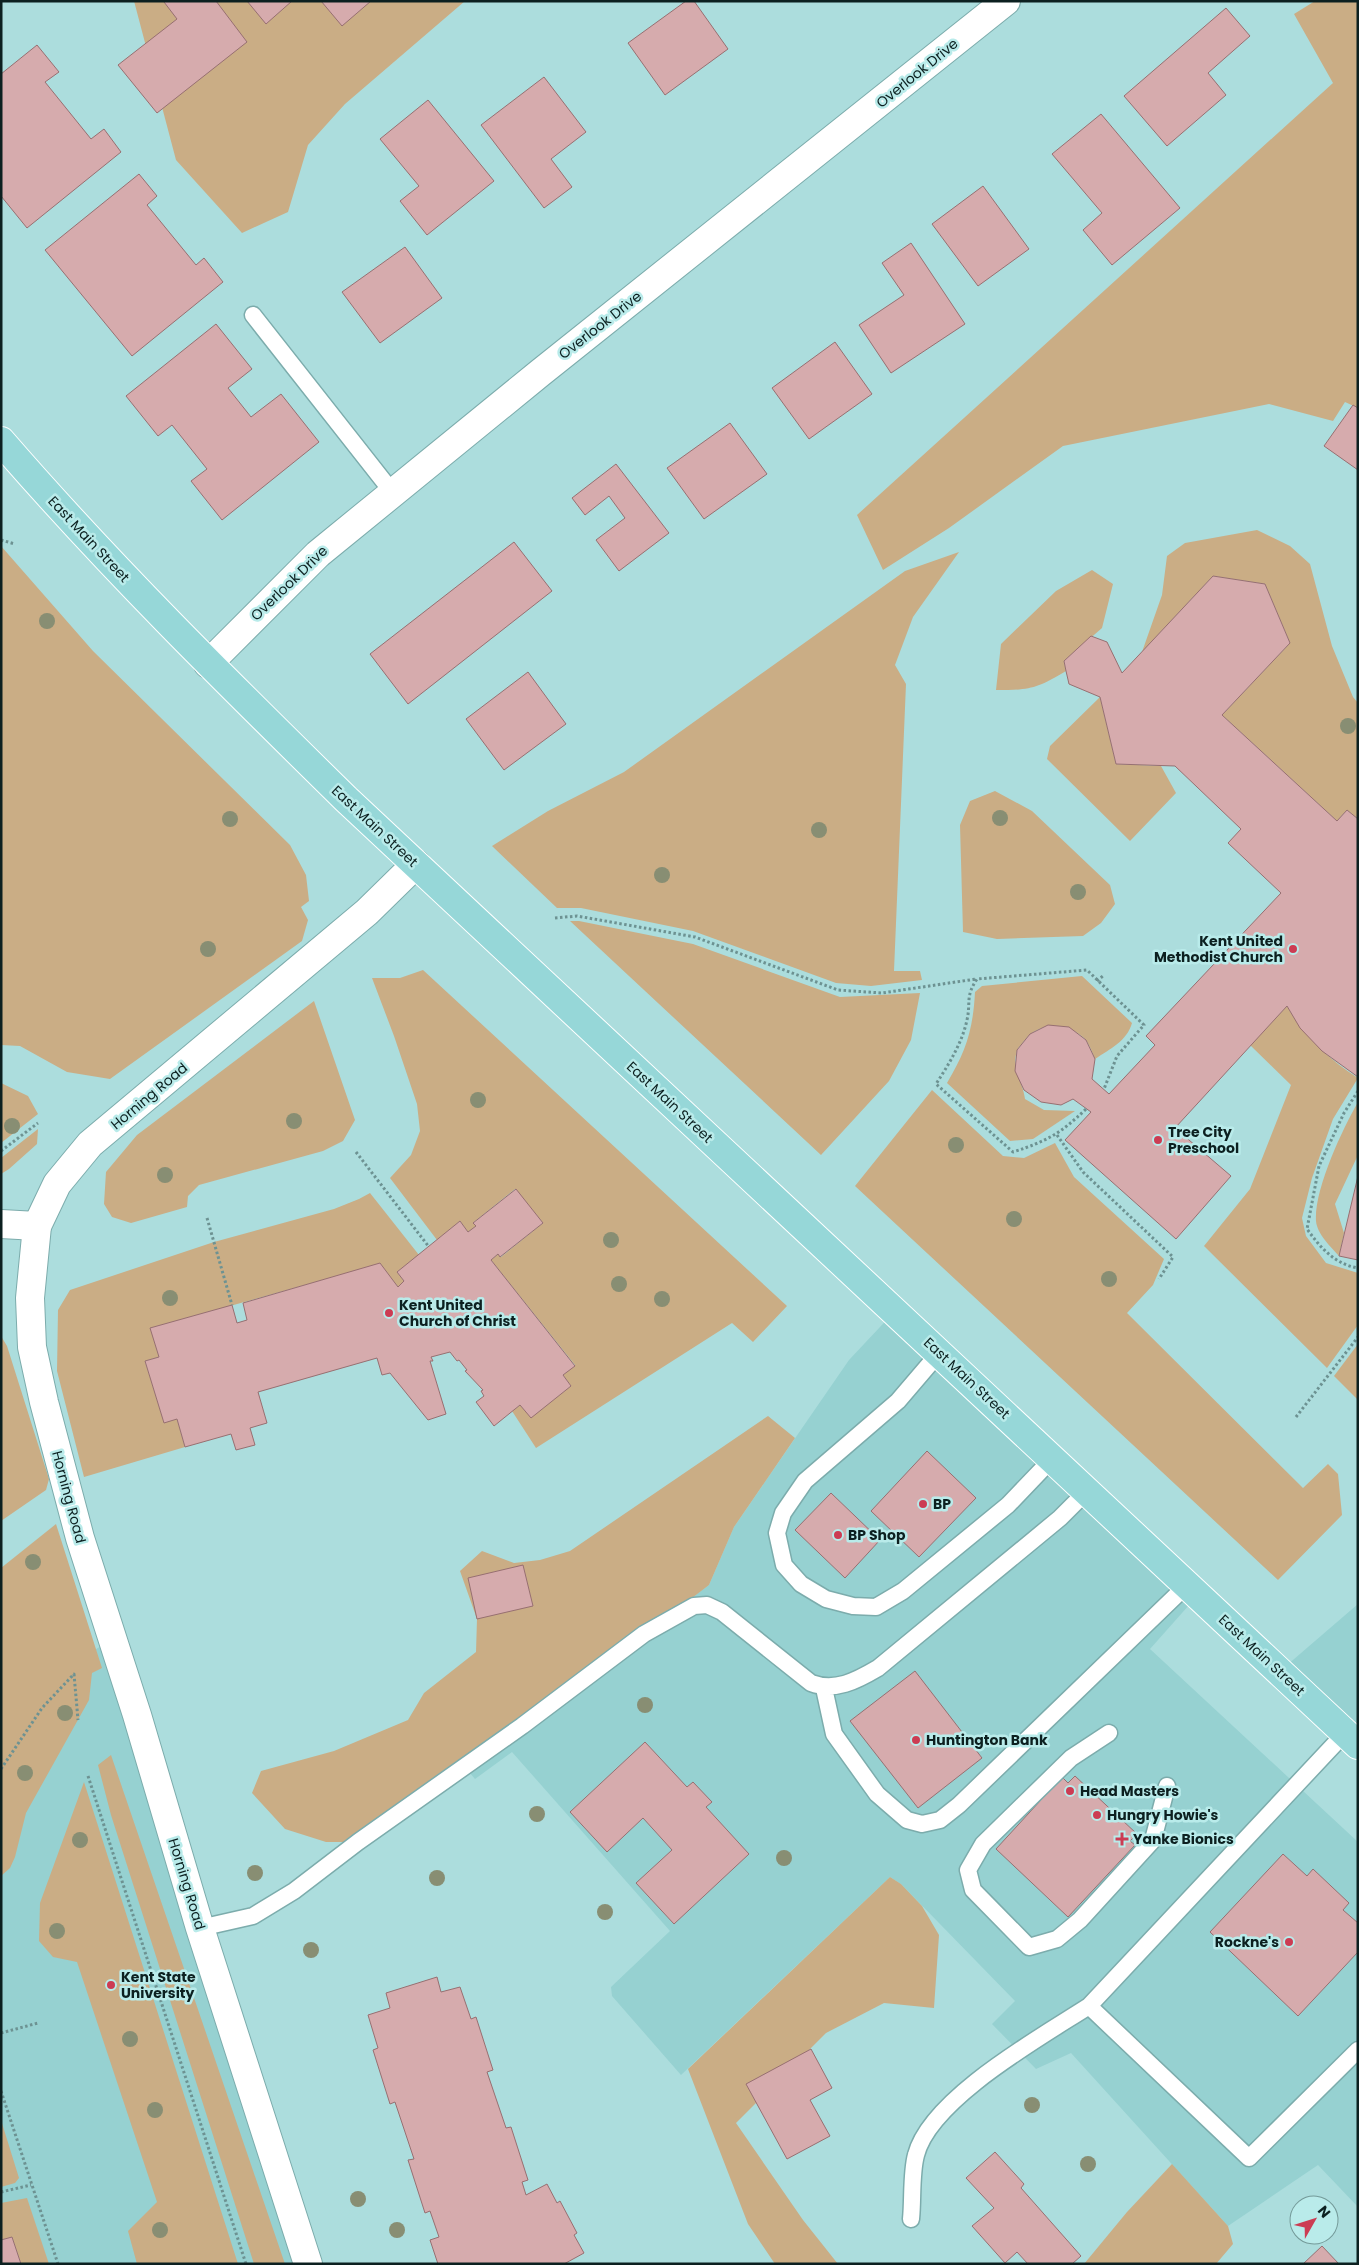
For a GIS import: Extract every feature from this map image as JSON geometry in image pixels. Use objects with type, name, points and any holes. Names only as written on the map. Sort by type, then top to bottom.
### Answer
[{"type":"main road","name":"East Main Street","points":[[1,441],[69,520],[208,664],[346,799],[1351,1739]]},
{"type":"street","name":"Overlook Drive","points":[[208,664],[318,554],[1006,1]]},
{"type":"street","name":"Horning Road","points":[[308,2264],[200,1928],[80,1538],[44,1402],[32,1348],[30,1298],[37,1226],[57,1184],[90,1144],[367,912],[416,864]]},
{"type":"street","points":[[1,1224],[37,1226]]},
{"type":"lane","points":[[253,315],[392,493]]},
{"type":"lane","points":[[939,1353],[898,1401],[805,1481],[783,1513],[777,1533],[784,1565],[801,1584],[826,1599],[853,1606],[876,1607],[904,1591],[988,1522],[1008,1505],[1052,1459]]},
{"type":"lane","points":[[200,1928],[253,1916],[294,1891],[358,1842],[522,1726],[644,1634],[694,1606],[706,1605],[722,1612],[811,1683],[824,1688],[842,1685],[864,1677],[878,1668],[1053,1523],[1087,1491]]},
{"type":"lane","points":[[824,1688],[834,1734],[877,1794],[908,1820],[922,1824],[940,1820],[959,1805],[1187,1585]]},
{"type":"lane","points":[[1109,1734],[1071,1758],[983,1844],[968,1870],[972,1890],[1029,1947],[1057,1939],[1080,1920],[1154,1840],[1167,1786]]},
{"type":"lane","points":[[911,2219],[916,2155],[928,2127],[966,2091],[1003,2061],[1089,2006],[1351,1739]]},
{"type":"lane","points":[[1089,2006],[1249,2158],[1358,2050]]},
{"type":"path","points":[[1,540],[15,544]]},
{"type":"path","points":[[555,918],[577,916],[695,937],[838,990],[882,992],[977,978],[1087,970],[1144,1025],[1117,1056],[1104,1089]]},
{"type":"path","points":[[1097,981],[1104,975]]},
{"type":"path","points":[[977,978],[969,991],[967,1019],[958,1044],[951,1061],[936,1084],[1013,1152],[1039,1144],[1057,1135],[1086,1109]]},
{"type":"path","points":[[1358,1091],[1344,1113],[1320,1166],[1307,1229],[1323,1250],[1348,1266],[1358,1268]]},
{"type":"path","points":[[1,1151],[38,1122]]},
{"type":"path","points":[[1057,1135],[1083,1172],[1173,1257],[1159,1279]]},
{"type":"path","points":[[356,1152],[429,1247]]},
{"type":"path","points":[[207,1218],[232,1305]]},
{"type":"path","points":[[1296,1417],[1358,1337]]},
{"type":"path","points":[[1,1769],[42,1708],[74,1674],[78,1720]]},
{"type":"path","points":[[88,1776],[246,2264]]},
{"type":"path","points":[[1,2033],[38,2024]]},
{"type":"path","points":[[1,2091],[58,2264]]},
{"type":"path","points":[[1,2192],[31,2185]]},
{"type":"shaded area","points":[[134,1],[465,1],[345,104],[308,145],[288,212],[242,233],[176,160]]},
{"type":"shaded area","points":[[1315,1],[1358,1],[1358,408],[1345,402],[1333,421],[1269,404],[1063,446],[949,528],[883,570],[857,515],[1333,83],[1294,14]]},
{"type":"shaded area","points":[[1257,530],[1290,546],[1310,564],[1332,646],[1353,697],[1358,703],[1358,819],[1347,810],[1337,821],[1222,715],[1290,643],[1265,584],[1213,576],[1142,652],[1162,595],[1167,556],[1185,543]]},
{"type":"shaded area","points":[[1,546],[93,651],[290,845],[306,875],[309,901],[301,907],[308,920],[302,941],[110,1079],[67,1072],[20,1046],[1,1045]]},
{"type":"shaded area","points":[[959,552],[913,617],[895,665],[906,684],[894,971],[920,971],[922,980],[871,986],[836,983],[693,931],[581,908],[557,908],[492,846],[548,811],[624,772],[905,571]]},
{"type":"shaded area","points":[[1092,570],[1113,584],[1102,628],[1064,661],[1066,671],[1056,677],[1040,685],[1025,689],[996,690],[1001,644],[1056,591]]},
{"type":"shaded area","points":[[1100,697],[1116,764],[1161,766],[1176,793],[1130,841],[1047,759],[1050,746]]},
{"type":"shaded area","points":[[995,791],[1032,811],[1110,885],[1115,904],[1101,923],[1083,936],[997,939],[963,932],[960,825],[970,801]]},
{"type":"shaded area","points":[[570,921],[579,921],[693,944],[840,997],[920,993],[911,1040],[889,1081],[821,1155]]},
{"type":"shaded area","points":[[423,970],[787,1306],[753,1342],[732,1323],[536,1448],[512,1411],[520,1405],[531,1417],[571,1386],[563,1375],[575,1365],[491,1260],[498,1254],[501,1257],[543,1223],[515,1189],[474,1222],[476,1226],[468,1232],[460,1221],[437,1240],[390,1178],[411,1155],[420,1131],[417,1104],[372,978],[400,978]]},
{"type":"shaded area","points":[[1082,976],[1132,1023],[1130,1029],[1122,1040],[1095,1059],[1086,1040],[1069,1029],[1053,1026],[1045,1027],[1030,1034],[1018,1048],[1015,1063],[1025,1099],[1044,1110],[1075,1111],[1033,1139],[1010,1141],[947,1083],[964,1050],[970,1029],[975,992],[982,986]]},
{"type":"shaded area","points":[[314,1001],[355,1120],[343,1141],[323,1151],[199,1185],[188,1196],[187,1207],[131,1223],[112,1217],[104,1204],[106,1172],[137,1135]]},
{"type":"shaded area","points":[[1287,1006],[1309,1037],[1337,1063],[1358,1078],[1333,1119],[1312,1178],[1302,1218],[1306,1236],[1326,1263],[1358,1273],[1358,1325],[1327,1368],[1204,1246],[1250,1189],[1291,1085],[1250,1045]]},
{"type":"shaded area","points":[[1,1083],[28,1096],[38,1114],[1,1143]]},
{"type":"shaded area","points":[[932,1090],[1003,1156],[1024,1158],[1055,1143],[1074,1177],[1164,1259],[1153,1285],[1127,1313],[1303,1488],[1328,1464],[1338,1474],[1342,1515],[1278,1580],[855,1186]]},
{"type":"shaded area","points":[[1358,1102],[1358,1155],[1335,1204],[1344,1233],[1339,1256],[1319,1231],[1316,1221],[1317,1208],[1319,1193],[1330,1160]]},
{"type":"shaded area","points":[[38,1129],[37,1144],[1,1174],[1,1158]]},
{"type":"shaded area","points":[[370,1193],[419,1255],[397,1272],[404,1281],[398,1287],[380,1264],[151,1328],[159,1357],[145,1361],[164,1422],[177,1419],[185,1447],[84,1477],[57,1371],[58,1310],[70,1290],[214,1242],[334,1209]]},
{"type":"shaded area","points":[[895,1311],[1198,1595],[1150,1649],[1358,1842],[1358,2207],[1318,2165],[1228,2226],[1071,2053],[1036,2069],[992,2024],[1015,2001],[901,1884],[890,1877],[681,2075],[612,1996],[611,1987],[670,1931],[512,1752],[475,1779],[464,1766],[709,1585],[734,1527],[849,1360]]},
{"type":"shaded area","points":[[1,1336],[7,1346],[49,1479],[46,1490],[1,1521]]},
{"type":"shaded area","points":[[1358,1344],[1358,1400],[1334,1376]]},
{"type":"shaded area","points":[[768,1416],[795,1438],[734,1527],[709,1585],[629,1646],[358,1842],[326,1842],[285,1829],[252,1793],[261,1771],[334,1751],[408,1720],[424,1693],[476,1652],[477,1619],[460,1571],[482,1551],[514,1563],[540,1560],[570,1551]]},
{"type":"shaded area","points":[[56,1524],[102,1668],[92,1673],[89,1700],[26,1813],[15,1857],[10,1868],[1,1876],[1,1568]]},
{"type":"shaded area","points":[[1358,1604],[1358,1745],[1279,1672]]},
{"type":"shaded area","name":"Kent State University","points":[[111,1640],[309,2264],[1,2264],[1,1707]]},
{"type":"shaded area","points":[[111,1755],[285,2264],[254,2264],[111,1815],[98,1765]]},
{"type":"shaded area","points":[[84,1782],[238,2264],[137,2264],[128,2231],[157,2202],[77,1962],[53,1957],[39,1941],[40,1903]]},
{"type":"shaded area","points":[[890,1877],[901,1884],[922,1906],[939,1935],[934,2008],[884,2003],[826,2033],[736,2123],[803,2220],[838,2264],[775,2264],[748,2224],[688,2069]]},
{"type":"shaded area","points":[[1,2120],[19,2178],[15,2183],[1,2187]]},
{"type":"shaded area","points":[[1172,2164],[1228,2226],[1233,2244],[1216,2264],[1084,2264],[1127,2212]]},
{"type":"shaded area","points":[[27,2198],[49,2264],[21,2264],[12,2237],[1,2240],[1,2203]]},
{"type":"building","points":[[165,1],[216,1],[247,42],[157,113],[118,65],[177,19]]},
{"type":"building","points":[[247,1],[292,1],[266,24]]},
{"type":"building","points":[[321,1],[371,1],[342,26]]},
{"type":"building","points":[[686,1],[694,1],[728,49],[665,95],[628,43]]},
{"type":"building","points":[[1226,8],[1250,36],[1208,73],[1226,95],[1167,146],[1124,96]]},
{"type":"building","points":[[37,45],[59,72],[45,82],[91,139],[104,129],[121,152],[27,228],[1,196],[1,74]]},
{"type":"building","points":[[544,77],[586,132],[551,159],[572,187],[544,208],[481,125]]},
{"type":"building","points":[[428,100],[494,181],[427,235],[400,201],[419,186],[380,139]]},
{"type":"building","points":[[1101,114],[1180,208],[1112,265],[1083,230],[1102,213],[1052,154]]},
{"type":"building","points":[[139,174],[157,196],[147,205],[196,265],[204,258],[223,282],[132,356],[45,250]]},
{"type":"building","points":[[983,186],[1029,249],[978,286],[932,224]]},
{"type":"building","points":[[911,243],[965,324],[891,373],[859,325],[904,295],[882,263]]},
{"type":"building","points":[[405,247],[442,298],[380,343],[342,292]]},
{"type":"building","points":[[216,324],[252,369],[228,388],[251,417],[281,394],[319,442],[222,520],[191,481],[207,469],[172,425],[158,436],[126,396]]},
{"type":"building","points":[[835,342],[872,394],[809,439],[772,388]]},
{"type":"building","points":[[1353,405],[1358,408],[1358,470],[1324,446]]},
{"type":"building","points":[[730,423],[767,474],[704,519],[667,468]]},
{"type":"building","points":[[616,464],[669,533],[619,571],[596,540],[625,518],[609,496],[585,515],[572,498]]},
{"type":"building","points":[[514,542],[552,591],[408,704],[370,654]]},
{"type":"building","name":"Kent United Methodist Church","points":[[1213,576],[1265,584],[1290,643],[1222,715],[1337,821],[1347,810],[1358,819],[1358,1077],[1322,1051],[1300,1028],[1287,1006],[1175,1128],[1231,1176],[1176,1239],[1065,1140],[1091,1112],[1073,1099],[1061,1105],[1041,1102],[1024,1090],[1015,1071],[1017,1050],[1030,1034],[1048,1025],[1069,1027],[1086,1040],[1095,1059],[1092,1079],[1109,1094],[1155,1045],[1146,1036],[1281,893],[1228,843],[1241,829],[1175,766],[1116,764],[1100,697],[1069,684],[1066,671],[1064,661],[1091,636],[1107,642],[1122,673]]},
{"type":"building","points":[[528,672],[566,724],[504,770],[466,719]]},
{"type":"building","points":[[1358,1176],[1358,1260],[1339,1256]]},
{"type":"building","name":"Kent United Church of Christ","points":[[516,1189],[543,1223],[500,1257],[498,1254],[491,1260],[575,1366],[563,1375],[571,1386],[531,1418],[520,1405],[494,1426],[476,1402],[484,1396],[481,1391],[483,1390],[465,1371],[467,1370],[459,1360],[457,1361],[450,1352],[431,1357],[433,1361],[430,1361],[446,1414],[428,1420],[390,1373],[382,1375],[377,1358],[258,1392],[267,1423],[250,1428],[255,1445],[236,1450],[231,1434],[185,1447],[177,1419],[164,1423],[145,1361],[159,1357],[150,1328],[232,1305],[237,1323],[247,1320],[243,1303],[380,1263],[398,1287],[404,1281],[397,1272],[460,1221],[468,1232],[476,1226],[473,1223]]},
{"type":"building","name":"BP","points":[[927,1451],[976,1498],[919,1557],[871,1511]]},
{"type":"building","name":"BP Shop","points":[[831,1493],[880,1540],[845,1578],[795,1530]]},
{"type":"building","points":[[523,1565],[533,1606],[477,1619],[468,1578]]},
{"type":"building","name":"Huntington Bank","points":[[915,1671],[982,1758],[918,1808],[850,1721]]},
{"type":"building","points":[[645,1742],[687,1787],[693,1782],[712,1802],[706,1807],[749,1854],[674,1924],[636,1883],[672,1850],[643,1818],[607,1852],[570,1812]]},
{"type":"building","points":[[1075,1776],[1137,1834],[1130,1841],[1135,1845],[1068,1917],[996,1849],[1062,1777],[1068,1783]]},
{"type":"building","name":"Rockne's","points":[[1283,1854],[1307,1876],[1313,1869],[1349,1903],[1343,1910],[1358,1923],[1358,1952],[1298,2016],[1210,1932]]},
{"type":"building","points":[[437,1977],[441,1992],[460,1987],[471,2019],[476,2017],[493,2070],[487,2072],[506,2128],[511,2127],[528,2180],[522,2182],[526,2195],[547,2184],[557,2203],[560,2201],[577,2233],[574,2235],[584,2253],[564,2264],[438,2264],[430,2240],[439,2237],[430,2211],[425,2213],[408,2160],[414,2159],[395,2102],[390,2104],[373,2050],[378,2048],[368,2015],[390,2008],[386,1993]]},
{"type":"building","points":[[811,2049],[832,2088],[810,2100],[830,2136],[787,2159],[746,2084]]},
{"type":"building","points":[[995,2152],[1024,2184],[1021,2188],[1081,2256],[1072,2264],[1028,2264],[1017,2252],[1005,2263],[972,2226],[994,2208],[966,2178]]},
{"type":"building","points":[[12,2237],[21,2264],[1,2264],[1,2240]]},
{"type":"building","points":[[1322,2246],[1339,2264],[1303,2264]]},
{"type":"place","name":"Kent United Methodist Church","points":[[1293,949]]},
{"type":"place","name":"Tree City Preschool","points":[[1158,1140]]},
{"type":"place","name":"Kent United Church of Christ","points":[[389,1313]]},
{"type":"place","name":"BP","points":[[923,1504]]},
{"type":"place","name":"BP Shop","points":[[838,1535]]},
{"type":"place","name":"Huntington Bank","points":[[916,1740]]},
{"type":"place","name":"Head Masters","points":[[1070,1791]]},
{"type":"place","name":"Hungry Howie's","points":[[1097,1815]]},
{"type":"place","name":"Yanke Bionics","points":[[1122,1839]]},
{"type":"place","name":"Rockne's","points":[[1289,1942]]},
{"type":"place","name":"Kent State University","points":[[111,1985]]}]
